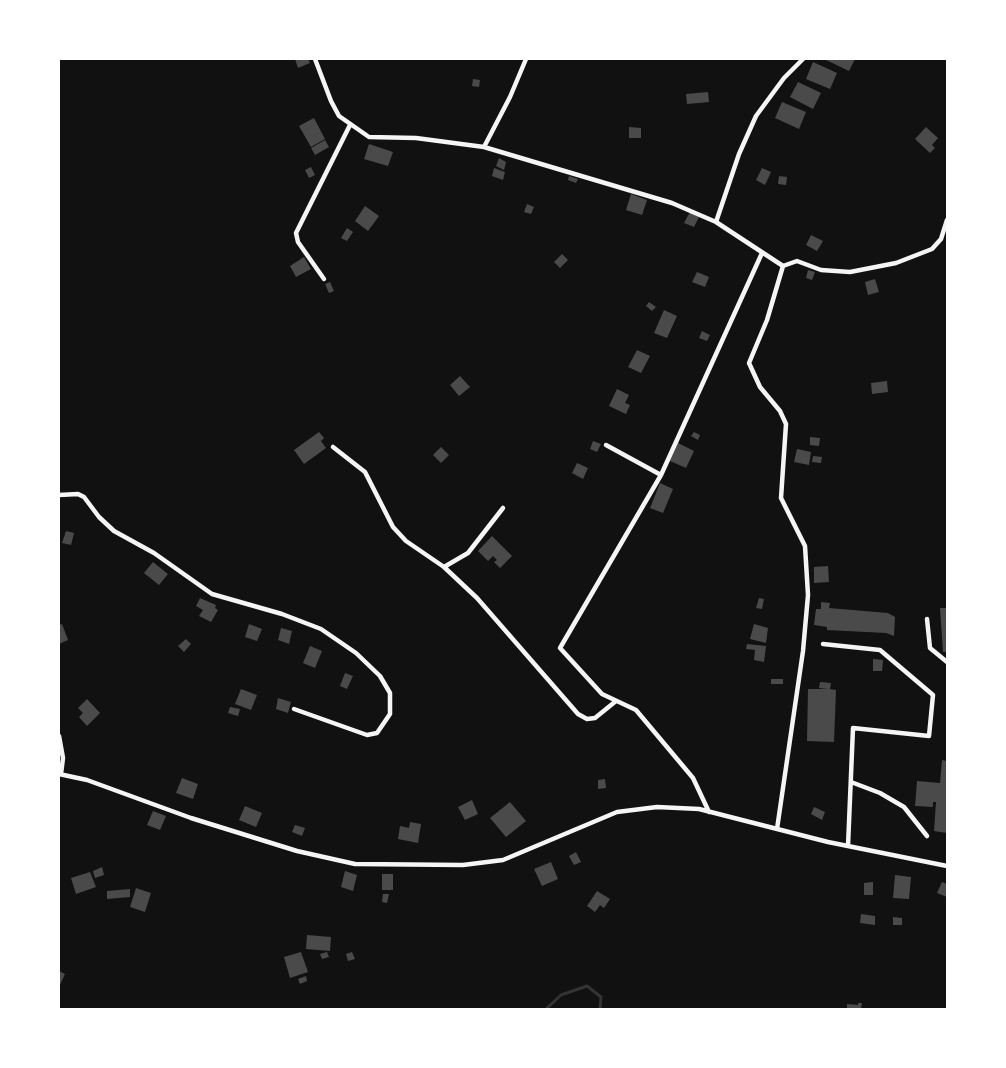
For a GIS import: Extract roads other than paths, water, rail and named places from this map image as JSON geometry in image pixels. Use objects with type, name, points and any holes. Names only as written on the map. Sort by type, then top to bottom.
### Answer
[{"type":"street","points":[[484,148],[510,97],[526,59]]},
{"type":"street","points":[[716,222],[739,154],[756,116],[784,78],[803,59]]},
{"type":"street","points":[[317,60],[331,101],[339,116],[369,137],[416,138],[484,148],[672,203],[716,222],[783,266]]},
{"type":"street","points":[[324,279],[298,242],[296,233],[350,125]]},
{"type":"street","points":[[783,266],[797,261],[821,270],[850,272],[896,263],[932,250],[941,239],[947,220]]},
{"type":"street","points":[[941,239],[947,240]]},
{"type":"street","points":[[709,812],[693,778],[649,724],[636,710],[602,694],[560,648],[661,475],[762,253]]},
{"type":"street","points":[[777,829],[803,650],[808,595],[805,546],[781,498],[786,424],[780,411],[760,387],[749,363],[767,320],[783,266]]},
{"type":"street","points":[[606,445],[661,475]]},
{"type":"street","points":[[333,447],[365,472],[393,527],[406,541],[444,567],[477,598],[578,714],[587,719],[595,718],[616,701]]},
{"type":"street","points":[[59,495],[78,494],[84,496],[114,531],[154,553],[212,594],[282,614],[321,629],[356,653],[380,676],[390,693],[390,714],[377,733],[367,735],[294,709]]},
{"type":"street","points":[[444,567],[468,553],[503,508]]},
{"type":"street","points":[[927,619],[930,648],[947,662]]},
{"type":"street","points":[[823,644],[880,650],[933,695],[929,736],[853,728],[848,846]]},
{"type":"street","points":[[59,736],[63,758],[60,774],[87,780],[191,818],[297,851],[355,864],[463,865],[503,860],[617,812],[657,807],[709,812],[848,846],[947,866]]},
{"type":"street","points":[[851,782],[880,793],[904,807],[928,836]]},
{"type":"waterway","points":[[546,1009],[561,995],[587,986],[601,997],[600,1009]]}]
